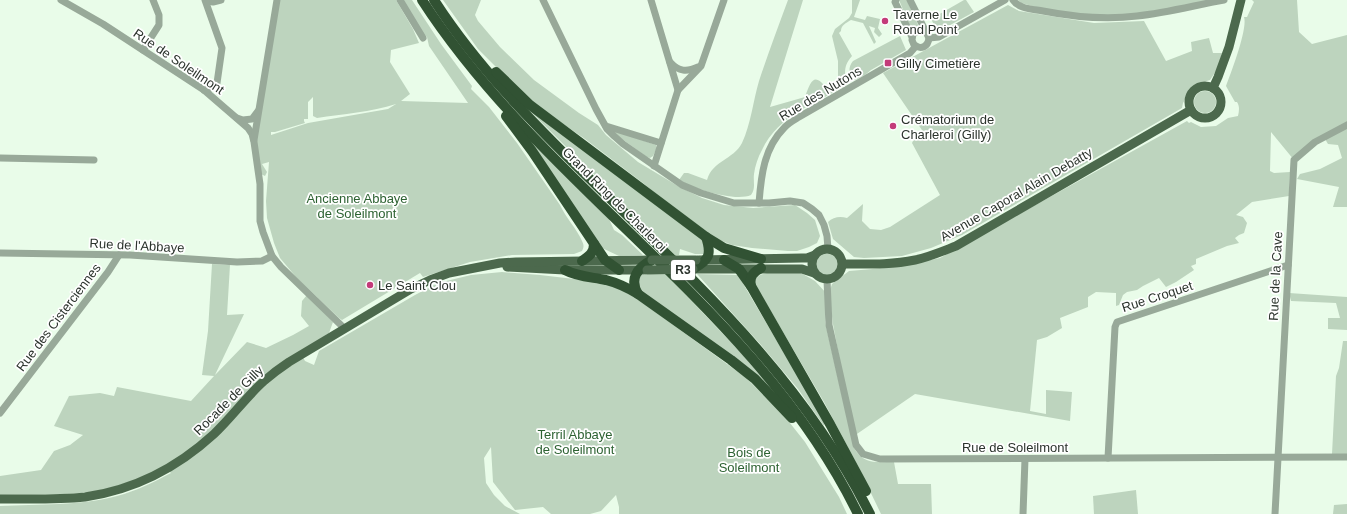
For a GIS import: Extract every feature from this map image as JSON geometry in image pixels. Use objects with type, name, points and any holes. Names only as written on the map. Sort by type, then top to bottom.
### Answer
[{"type":"highway","name":"Grand Ring de Charleroi","points":[[422,0],[450,41],[497,98],[553,157],[718,321],[767,376],[814,438],[835,471],[858,514]]},
{"type":"highway","name":"Grand Ring de Charleroi","points":[[434,0],[468,47],[502,88],[531,119],[697,284],[756,347],[799,399],[822,431],[844,466],[870,514]]},
{"type":"highway","points":[[468,47],[530,105],[706,237],[724,248],[761,264],[752,275],[750,281],[751,286]]},
{"type":"highway","points":[[497,98],[504,112],[605,260],[619,270]]},
{"type":"highway","points":[[700,264],[709,254],[709,246],[706,237]]},
{"type":"highway","points":[[582,261],[591,254],[594,249],[594,244]]},
{"type":"highway","points":[[724,260],[739,269],[751,286],[830,424],[877,514]]},
{"type":"highway","points":[[638,294],[634,287],[634,278],[644,265]]},
{"type":"highway","points":[[565,270],[574,275],[607,280],[638,294],[731,360],[755,379],[776,400],[802,431],[814,438]]},
{"type":"main road","points":[[1236,0],[1236,19]]},
{"type":"main road","points":[[1213,88],[1229,47],[1241,0]]},
{"type":"main road","points":[[1203,86],[1213,88],[1217,91],[1221,101],[1218,112],[1209,118],[1198,117],[1191,110],[1189,99],[1194,90],[1203,86]]},
{"type":"main road","name":"Avenue Caporal Alain Debatty","points":[[843,264],[874,264],[916,260],[956,246],[1191,110]]},
{"type":"main road","points":[[484,266],[516,262],[605,260],[644,265],[700,264],[739,269],[761,264],[807,258],[815,255],[823,249],[837,252],[842,259],[843,264],[842,270],[838,275],[833,279],[828,280],[820,278],[814,273],[802,269],[761,264],[724,260],[700,264]]},
{"type":"main road","points":[[814,273],[812,260],[815,255]]},
{"type":"main road","points":[[484,266],[565,270],[619,270],[644,265]]},
{"type":"main road","name":"Rocade de Gilly","points":[[0,499],[57,499],[85,497],[128,487],[159,473],[200,446],[216,432],[264,381],[275,372],[344,328],[411,289],[430,280],[460,270],[484,266]]},
{"type":"street","name":"Rue de Soleilmont","points":[[61,0],[103,24],[204,90],[248,128],[252,134],[254,142],[260,184],[260,221],[272,256]]},
{"type":"street","points":[[143,50],[159,25],[159,15],[154,0]]},
{"type":"street","points":[[217,100],[216,83],[222,48],[206,1],[213,2],[221,0]]},
{"type":"street","points":[[254,142],[277,0]]},
{"type":"street","points":[[400,0],[423,38]]},
{"type":"street","points":[[543,0],[606,126],[623,144],[682,185],[701,193],[734,203],[769,203],[790,201],[803,203],[819,215],[827,236],[828,249]]},
{"type":"street","points":[[651,0],[678,90]]},
{"type":"street","points":[[654,166],[678,90],[702,64],[724,0]]},
{"type":"street","points":[[896,0],[895,2],[912,36],[912,43],[921,48],[927,44],[929,38]]},
{"type":"street","points":[[910,0],[929,38]]},
{"type":"street","points":[[929,38],[939,37],[1005,0]]},
{"type":"street","points":[[1013,0],[1021,7],[1096,18],[1137,16],[1224,0]]},
{"type":"street","points":[[912,36],[918,30],[925,32]]},
{"type":"street","name":"Rue des Nutons","points":[[759,203],[760,184],[766,157],[772,141],[784,127],[910,53],[916,46]]},
{"type":"street","points":[[670,62],[677,68],[685,71],[694,69],[702,64]]},
{"type":"street","points":[[204,90],[209,89],[216,83]]},
{"type":"street","points":[[237,118],[243,120],[252,119],[259,109]]},
{"type":"street","name":"Rue de la Cave","points":[[1275,514],[1294,160],[1315,142],[1347,125]]},
{"type":"street","points":[[606,126],[661,144]]},
{"type":"street","points":[[0,158],[94,160]]},
{"type":"street","name":"Rue de l'Abbaye","points":[[0,253],[119,254],[237,262],[262,261],[272,256]]},
{"type":"street","name":"Rue des Cisterciennes","points":[[0,413],[108,272],[119,254]]},
{"type":"street","points":[[272,256],[281,267],[344,328]]},
{"type":"street","name":"Rue Croquet","points":[[1108,458],[1114,327],[1117,322],[1288,265]]},
{"type":"street","name":"Rue de Soleilmont","points":[[828,280],[829,325],[856,445],[863,454],[880,459],[1347,457]]},
{"type":"street","points":[[1023,514],[1025,459]]},
{"type":"green space","name":"Ancienne Abbaye de Soleilmont","points":[[279,0],[396,0],[413,29],[419,43],[391,50],[390,62],[410,94],[401,101],[468,103],[429,46],[427,37],[423,34],[403,0],[412,0],[441,44],[472,86],[471,89],[489,107],[517,143],[560,205],[584,246],[582,251],[574,254],[512,255],[470,262],[423,277],[420,273],[342,320],[296,277],[280,258],[267,218],[266,201],[269,162],[262,164],[267,172],[265,176],[261,174],[256,144]],"holes":[[[313,97],[313,116],[317,118],[377,109],[396,104],[388,109],[308,123],[271,135],[271,132],[305,123],[304,119],[308,119],[308,102]]]},
{"type":"green space","points":[[443,0],[481,0],[475,15],[478,21],[500,47],[534,80],[598,125],[606,135],[638,162],[678,186],[702,198],[724,205],[753,208],[795,205],[815,220],[820,236],[817,243],[797,251],[788,251],[732,245],[717,239],[585,139],[530,101],[478,49]]},
{"type":"green space","points":[[788,0],[803,0],[770,107],[805,97],[814,80],[820,82],[829,91],[842,84],[838,81],[838,61],[832,36],[835,29],[849,18],[852,13],[852,0],[860,0],[854,17],[865,20],[867,16],[880,19],[878,28],[882,34],[879,37],[874,32],[875,28],[869,26],[876,42],[874,44],[863,23],[851,20],[843,26],[839,33],[852,56],[846,66],[846,85],[788,119],[769,138],[755,168],[754,185],[751,195],[735,197],[715,194],[679,180],[684,173],[688,173],[707,180],[714,168],[734,153],[742,143],[750,120],[759,81]]},
{"type":"green space","points":[[899,0],[907,0],[919,27],[912,31]]},
{"type":"green space","points":[[966,0],[974,12],[941,30],[937,30],[931,19]]},
{"type":"green space","points":[[1018,0],[1213,0],[1136,15],[1095,16],[1043,9],[1021,3]]},
{"type":"green space","points":[[1252,0],[1297,0],[1299,32],[1312,44],[1347,35],[1347,207],[1333,207],[1339,187],[1297,179],[1300,174],[1320,169],[1342,158],[1338,145],[1328,144],[1325,139],[1294,160],[1271,132],[1270,171],[1274,173],[1290,172],[1289,196],[1252,202],[1236,215],[1243,217],[1247,223],[1244,233],[1235,238],[1239,243],[1227,246],[1196,259],[1196,264],[1191,266],[1194,270],[1166,287],[1159,278],[1137,290],[1127,292],[1123,295],[1119,305],[1116,306],[1116,293],[1096,292],[1088,297],[1088,307],[1060,318],[1062,328],[1047,337],[1037,340],[1030,411],[1046,414],[1046,390],[1072,392],[1070,421],[915,394],[854,436],[833,324],[829,293],[832,284],[849,271],[896,267],[940,258],[1187,121],[1201,127],[1216,126],[1228,118],[1238,116],[1238,104],[1235,102],[1226,86],[1244,31],[1244,17],[1247,17],[1254,2]]},
{"type":"green space","points":[[1008,5],[1019,11],[1094,23],[1144,21],[1166,61],[1192,51],[1191,42],[1209,38],[1213,53],[1222,53],[1218,68],[1210,80],[1194,85],[1183,103],[1182,108],[962,235],[931,248],[902,256],[864,258],[854,257],[833,239],[828,222],[830,220],[837,217],[847,218],[863,204],[862,221],[870,229],[881,230],[890,227],[940,195],[912,143],[924,133],[883,73]]},
{"type":"green space","points":[[900,36],[906,50],[855,80],[851,76],[850,66],[853,61]]},
{"type":"green space","points":[[1205,91],[1213,94],[1216,102],[1213,110],[1205,113],[1197,110],[1194,102],[1197,94]]},
{"type":"green space","points":[[526,107],[699,236],[704,243],[704,254],[695,254],[680,249],[679,255],[675,255]]},
{"type":"green space","points":[[615,131],[656,145],[657,148],[653,156],[650,158],[647,157],[615,134]]},
{"type":"green space","points":[[523,134],[609,219],[614,230],[622,235],[643,255],[619,256],[602,248]]},
{"type":"green space","points":[[827,253],[835,256],[838,264],[835,272],[827,275],[819,272],[816,264],[819,256]]},
{"type":"green space","points":[[212,264],[230,265],[227,315],[244,314],[215,375],[247,342],[266,348],[309,326],[301,316],[302,301],[307,295],[333,322],[329,333],[300,352],[305,361],[314,365],[319,351],[438,283],[471,275],[502,272],[600,282],[621,289],[643,303],[745,377],[782,413],[805,442],[839,497],[847,514],[619,514],[616,495],[601,511],[590,514],[551,514],[543,507],[515,510],[493,482],[491,447],[484,458],[486,483],[494,495],[505,506],[520,514],[0,514],[0,506],[88,502],[117,496],[138,489],[171,473],[165,467],[128,482],[89,492],[0,495],[0,476],[41,470],[54,451],[70,445],[83,435],[54,426],[69,396],[100,393],[114,396],[117,387],[191,401],[214,376],[202,375],[208,331]]},
{"type":"green space","points":[[767,273],[801,273],[815,281],[827,294],[825,322],[854,448],[866,460],[876,462],[894,462],[898,484],[931,484],[932,514],[881,514],[858,466],[824,402],[753,281],[760,275]]},
{"type":"green space","points":[[666,274],[742,354],[773,391],[639,290],[637,279],[641,275]]},
{"type":"green space","points":[[697,274],[738,275],[824,421],[824,426],[798,389],[761,345]]},
{"type":"green space","points":[[1289,293],[1347,297],[1347,330],[1328,329],[1328,318],[1340,318],[1336,303],[1291,301]]},
{"type":"green space","points":[[1343,341],[1347,341],[1347,454],[1332,454],[1336,376],[1339,368]]},
{"type":"green space","points":[[1136,490],[1138,514],[1094,514],[1093,496]]},
{"type":"green space","points":[[1347,504],[1347,514],[1333,514],[1334,505]]},
{"type":"place","name":"Taverne Le Rond Point","points":[[885,21]]},
{"type":"place","name":"Gilly Cimetière","points":[[888,63]]},
{"type":"place","name":"Crématorium de Charleroi (Gilly)","points":[[893,126]]},
{"type":"place","name":"Le Saint Clou","points":[[370,285]]},
{"type":"park label","name":"Terril Abbaye de Soleilmont","points":[[575,442]]},
{"type":"park label","name":"Bois de Soleilmont","points":[[749,460]]}]
